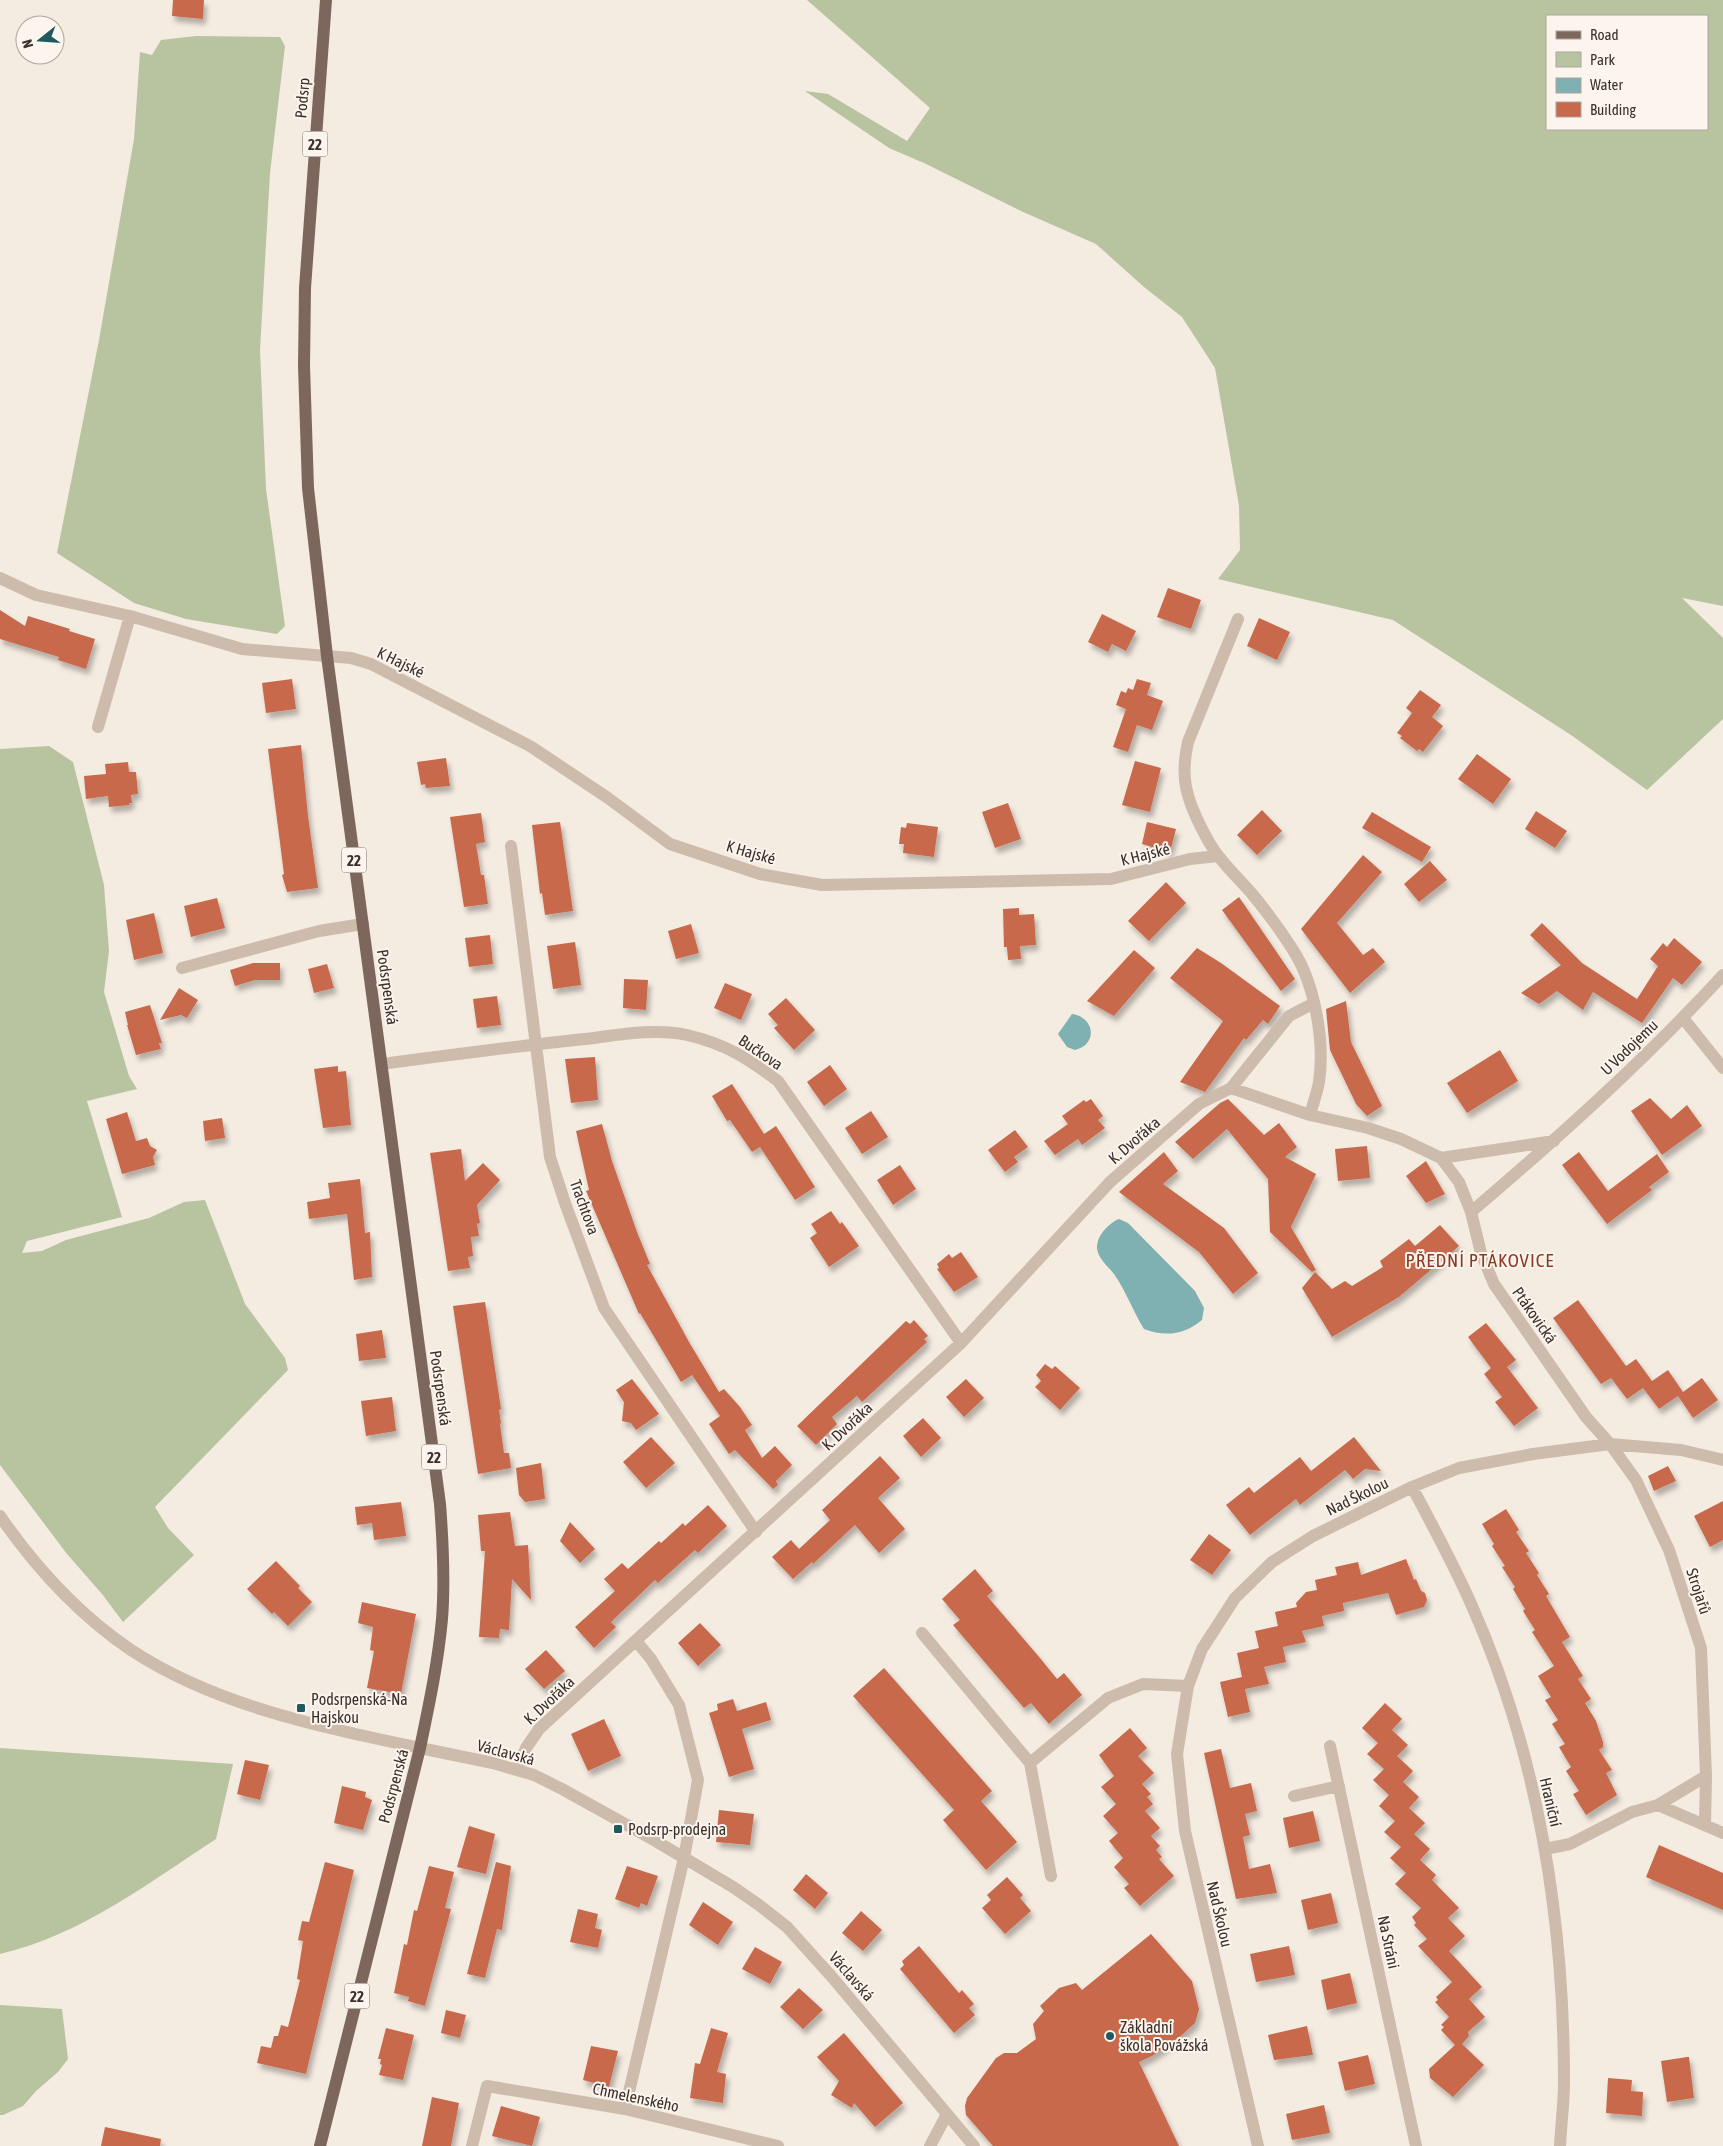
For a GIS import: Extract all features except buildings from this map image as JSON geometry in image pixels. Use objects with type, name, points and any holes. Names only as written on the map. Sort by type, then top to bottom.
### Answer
[{"type":"main road","name":"Podsrp","points":[[326,0],[305,288],[304,375],[308,488],[327,656]]},
{"type":"main road","name":"Podsrpenská","points":[[320,2146],[420,1748],[439,1651],[443,1591],[443,1540],[440,1504],[327,656]]},
{"type":"street","name":"K Hajské","points":[[0,578],[36,595],[130,616],[242,648],[351,658],[371,664],[530,746],[608,798],[670,844],[760,874],[822,885],[1111,879],[1190,859],[1218,856]]},
{"type":"street","points":[[98,727],[130,616]]},
{"type":"street","points":[[1238,619],[1188,742],[1184,760],[1184,777],[1187,795],[1194,814],[1218,856],[1253,895],[1294,951],[1305,977],[1314,1002],[1320,1054],[1319,1082],[1310,1115]]},
{"type":"street","name":"Trachtova","points":[[511,846],[550,1157],[565,1203],[604,1308],[756,1532]]},
{"type":"street","points":[[182,968],[319,931],[363,924]]},
{"type":"street","name":"U Vodojemu","points":[[1471,1212],[1555,1141],[1683,1018],[1723,974]]},
{"type":"street","points":[[1231,1088],[1288,1016],[1314,1002]]},
{"type":"street","points":[[1683,1018],[1723,1068]]},
{"type":"street","name":"Bučkova","points":[[382,1064],[535,1044],[660,1032],[686,1035],[710,1042],[744,1056],[778,1081],[961,1343]]},
{"type":"street","name":"K. Dvořáka","points":[[517,1769],[526,1748],[540,1729],[961,1343],[1110,1182],[1200,1104],[1231,1088]]},
{"type":"street","name":"Ptákovická","points":[[1231,1088],[1310,1115],[1368,1128],[1401,1139],[1441,1158],[1459,1182],[1471,1212],[1481,1253],[1494,1284],[1586,1417],[1610,1444]]},
{"type":"street","points":[[1441,1158],[1555,1141]]},
{"type":"street","points":[[1610,1444],[1681,1450],[1723,1460]]},
{"type":"street","name":"Nad Školou","points":[[1258,2146],[1185,1831],[1177,1754],[1188,1686],[1202,1649],[1235,1598],[1272,1562],[1313,1536],[1412,1487],[1459,1468],[1533,1454],[1610,1444]]},
{"type":"street","name":"Strojařů","points":[[1610,1444],[1636,1480],[1669,1550],[1701,1648],[1706,1776],[1704,1824]]},
{"type":"street","name":"Hraniční","points":[[1412,1487],[1472,1606],[1500,1678],[1525,1761],[1545,1849],[1556,1923],[1561,1989],[1564,2083],[1560,2146]]},
{"type":"street","name":"Václavská","points":[[0,1516],[41,1571],[67,1598],[97,1624],[132,1650],[169,1672],[209,1690],[278,1714],[347,1733],[517,1769],[562,1789],[733,1887],[787,1927],[832,1977],[974,2146]]},
{"type":"street","points":[[922,1634],[1030,1763],[1051,1876]]},
{"type":"street","points":[[626,2109],[684,1858],[698,1780],[679,1705],[651,1659],[637,1642]]},
{"type":"street","points":[[1030,1763],[1108,1698],[1143,1684],[1188,1686]]},
{"type":"street","name":"Na Stráni","points":[[1330,1746],[1416,2146]]},
{"type":"street","points":[[1545,1849],[1570,1844],[1632,1812],[1658,1805],[1706,1776]]},
{"type":"street","points":[[1294,1796],[1339,1786]]},
{"type":"street","points":[[1658,1805],[1723,1833]]},
{"type":"street","name":"Chmelenského","points":[[472,2146],[487,2086],[626,2109],[778,2146]]},
{"type":"street","points":[[930,2146],[946,2114]]},
{"type":"green space","points":[[807,0],[1723,0],[1723,606],[1682,598],[1723,638],[1723,719],[1647,790],[1571,735],[1393,620],[1218,579],[1240,550],[1239,506],[1215,368],[1182,317],[1144,287],[1096,244],[1021,211],[924,163],[889,148],[805,91],[828,94],[907,141],[930,108]]},
{"type":"green space","points":[[196,36],[280,37],[285,46],[270,173],[260,350],[266,489],[285,626],[277,634],[186,619],[134,603],[57,553],[99,340],[134,139],[140,52],[152,55],[161,40]]},
{"type":"green space","points":[[49,746],[73,762],[104,885],[109,951],[104,992],[129,1076],[137,1089],[87,1101],[122,1217],[27,1241],[22,1253],[42,1251],[66,1240],[149,1218],[184,1202],[205,1200],[245,1304],[285,1358],[288,1370],[155,1507],[168,1528],[194,1555],[123,1622],[102,1594],[67,1554],[0,1465],[0,749]]},
{"type":"green space","points":[[0,1748],[233,1764],[216,1839],[139,1890],[86,1921],[30,1945],[0,1954]]},
{"type":"green space","points":[[0,2005],[62,2009],[68,2059],[58,2072],[36,2091],[23,2106],[3,2115],[0,2115]]},
{"type":"water","points":[[1072,1014],[1080,1016],[1085,1020],[1091,1031],[1087,1043],[1075,1050],[1067,1047],[1058,1034]]},
{"type":"water","points":[[1119,1219],[1128,1223],[1195,1291],[1204,1308],[1202,1320],[1181,1332],[1167,1334],[1144,1329],[1114,1274],[1101,1259],[1097,1248],[1101,1234],[1111,1223]]},
{"type":"place","name":"Podsrpenská-Na Hajskou","points":[[301,1708]]},
{"type":"place","name":"Podsrp-prodejna","points":[[618,1829]]},
{"type":"place","name":"Základní škola Povážská","points":[[1110,2036]]},
{"type":"district","name":"PŘEDNÍ PTÁKOVICE","points":[[1480,1260]]}]
